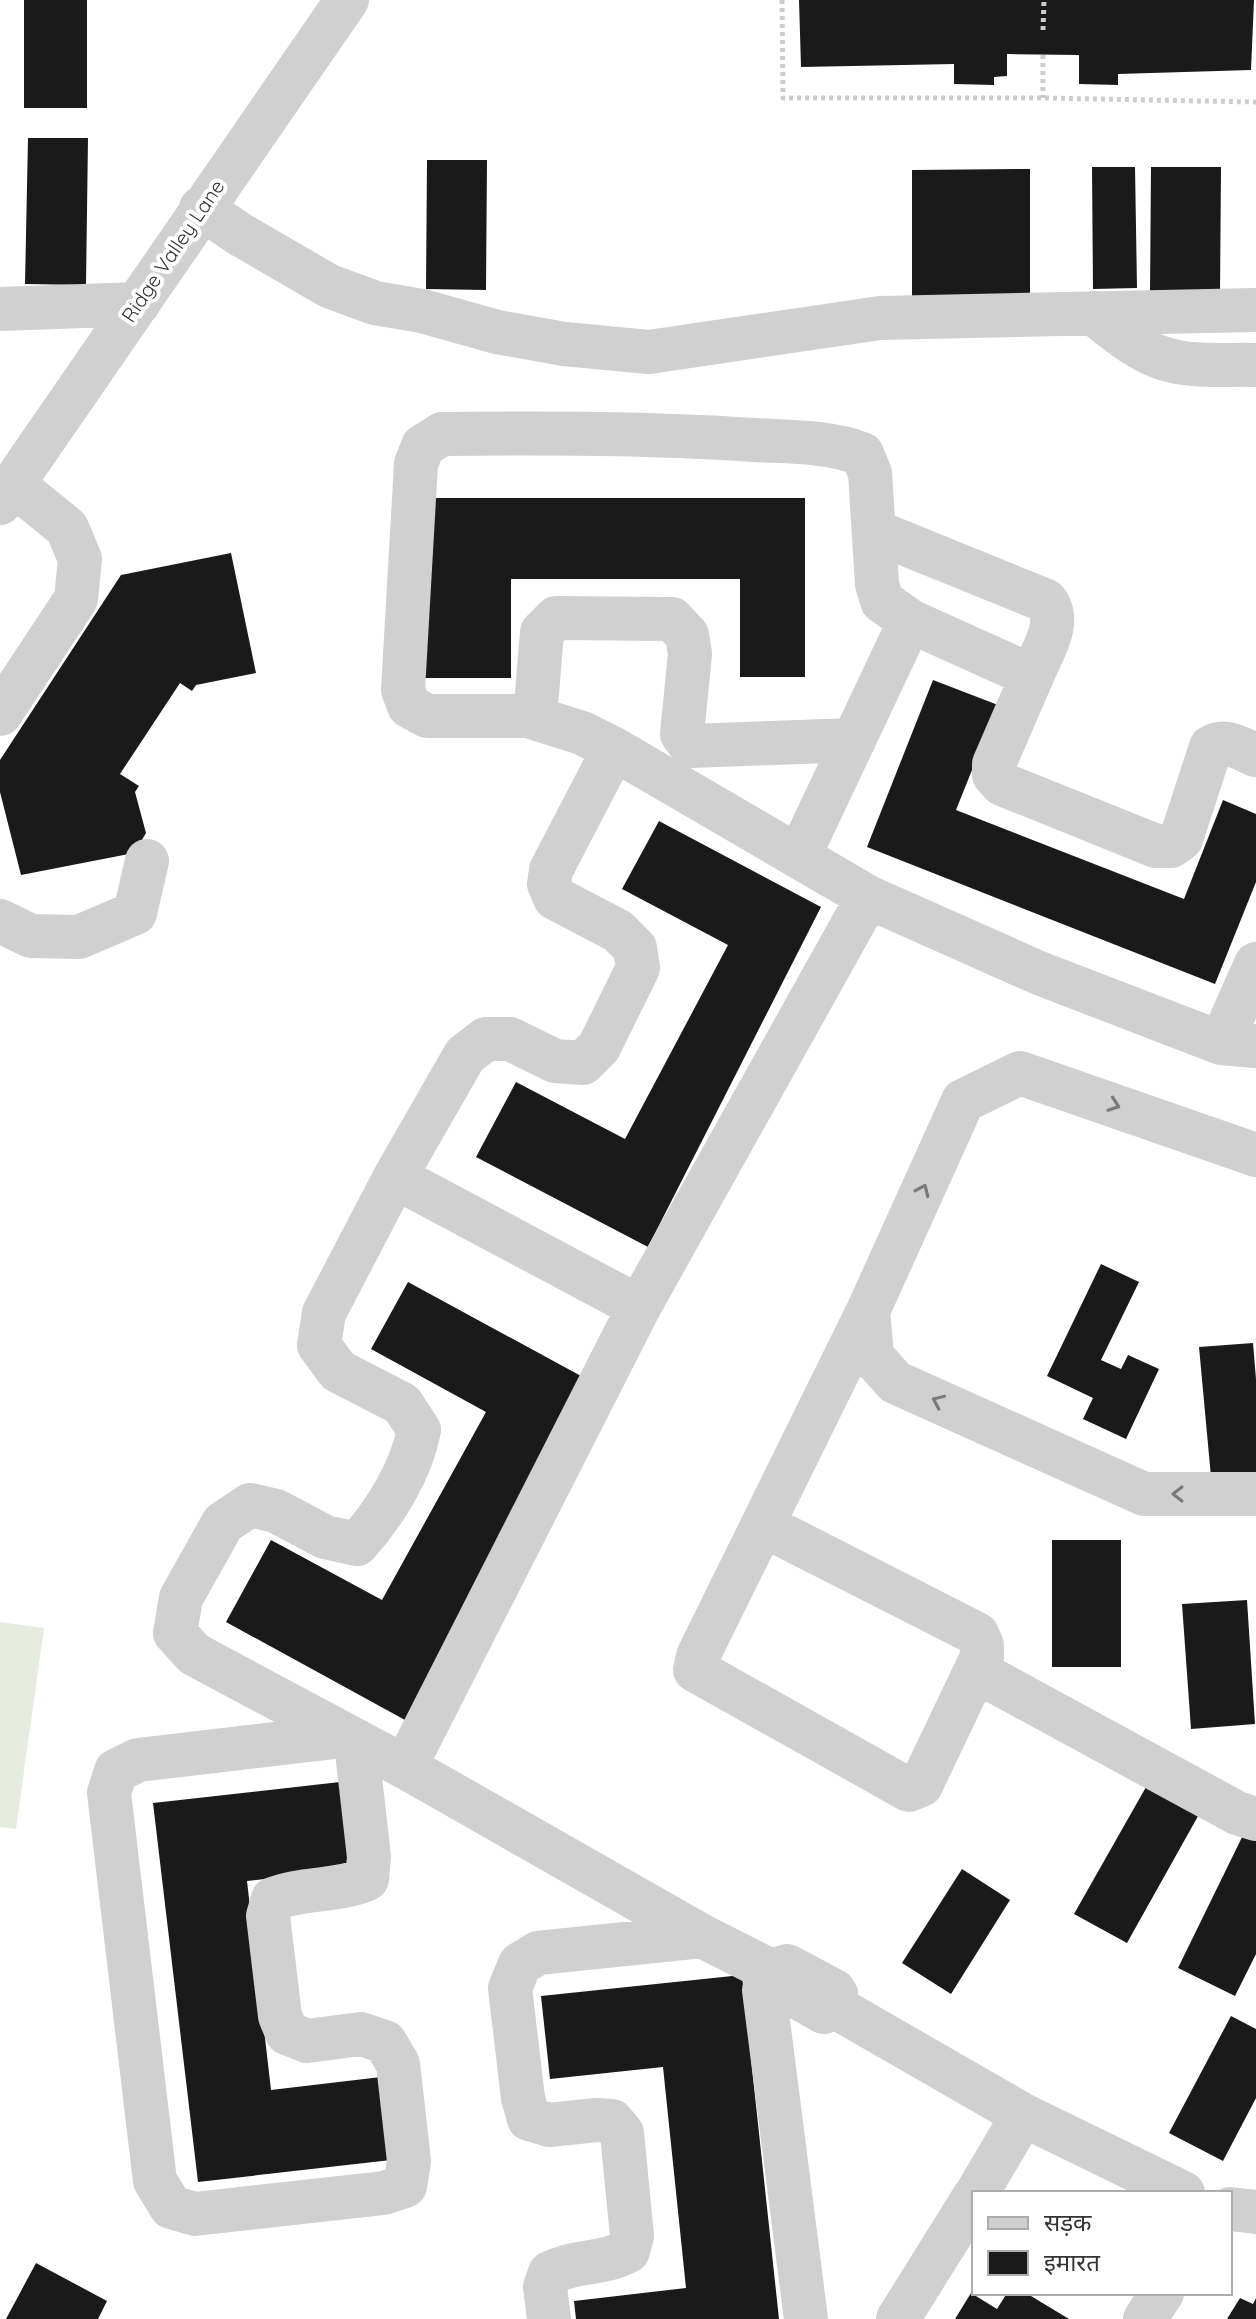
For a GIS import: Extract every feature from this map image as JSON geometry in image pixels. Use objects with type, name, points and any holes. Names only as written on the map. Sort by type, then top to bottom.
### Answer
[{"type":"street","name":"Ridge Valley Lane","points":[[6,494],[347,0]]},
{"type":"street","points":[[201,208],[329,286],[375,303],[422,311],[497,332],[564,344],[649,352],[880,318],[1256,310]]},
{"type":"street","points":[[0,309],[138,304]]},
{"type":"street","points":[[1093,313],[1129,341],[1161,358],[1192,364],[1256,365]]},
{"type":"street","points":[[1032,676],[910,621],[882,601],[877,584],[870,473],[862,454],[842,446],[601,434],[442,434],[423,446],[416,464],[403,690],[409,706],[427,716],[528,716],[582,733],[868,897],[1039,973],[1239,1044],[1256,964]]},
{"type":"street","points":[[0,714],[76,599],[80,559],[67,528],[6,494]]},
{"type":"street","points":[[874,531],[1046,601],[1053,610],[1054,622],[994,764],[994,775],[1002,784],[1156,846],[1171,846],[1181,839],[1211,747],[1227,743],[1256,755]]},
{"type":"street","points":[[535,718],[542,632],[556,618],[672,619],[687,635],[690,654],[682,734],[691,746],[854,740]]},
{"type":"street","points":[[799,856],[910,621]]},
{"type":"street","points":[[614,749],[551,870],[549,884],[555,898],[618,931],[635,948],[638,968],[599,1047],[583,1063],[555,1061],[510,1039],[486,1039],[465,1055],[395,1177],[324,1313],[319,1345],[338,1371],[402,1404],[419,1430],[415,1452],[376,1523],[357,1544],[325,1537],[276,1511],[250,1505],[223,1523],[181,1598],[175,1633],[194,1654],[405,1767],[702,1936],[771,1971],[787,1966],[834,1991],[836,1994],[832,2005],[1023,2115],[1179,2191]]},
{"type":"street","points":[[0,921],[31,936],[79,937],[135,913],[147,861]]},
{"type":"street","points":[[405,1767],[639,1307],[868,897]]},
{"type":"street","points":[[763,1525],[977,1634],[982,1645],[982,1657],[921,1785],[909,1790],[695,1670],[698,1656],[868,1311],[963,1101],[1020,1073],[1256,1155]]},
{"type":"street","points":[[395,1177],[639,1307]]},
{"type":"street","points":[[868,1311],[872,1356],[895,1382],[1144,1494],[1256,1494]]},
{"type":"street","points":[[976,1671],[1237,1813],[1256,1819]]},
{"type":"street","points":[[350,1739],[369,1857],[367,1879],[350,1886],[288,1893],[273,1899],[268,1916],[280,2016],[287,2033],[307,2041],[361,2034],[385,2042],[398,2064],[409,2161],[405,2186],[384,2193],[195,2214],[171,2207],[155,2181],[109,1793],[116,1771],[138,1760],[350,1739]]},
{"type":"street","points":[[549,2319],[545,2287],[550,2273],[566,2265],[612,2260],[628,2251],[632,2236],[622,2133],[612,2121],[549,2125],[529,2119],[523,2098],[510,1988],[520,1964],[538,1953],[702,1936]]},
{"type":"street","points":[[771,1971],[764,1990],[806,2319]]},
{"type":"street","points":[[977,2191],[1023,2115]]},
{"type":"street","points":[[898,2319],[972,2200]]},
{"type":"street","points":[[1232,2209],[1256,2212]]},
{"type":"street","points":[[1145,2319],[1161,2295]]},
{"type":"path","points":[[782,0],[783,98],[1256,102]]},
{"type":"path","points":[[1043,30],[1044,0]]},
{"type":"path","points":[[1043,55],[1043,98]]},
{"type":"shaded area","points":[[0,1622],[44,1628],[16,1829],[0,1827]]},
{"type":"building","points":[[24,0],[87,0],[87,108],[24,108]]},
{"type":"building","points":[[799,0],[1254,0],[1251,70],[1118,74],[1118,85],[1079,84],[1079,55],[1007,54],[1007,76],[994,77],[994,85],[954,84],[954,64],[801,67]]},
{"type":"building","points":[[28,138],[88,138],[86,285],[25,284]]},
{"type":"building","points":[[427,160],[487,160],[486,290],[426,289]]},
{"type":"building","points":[[1092,167],[1135,167],[1137,288],[1093,289]]},
{"type":"building","points":[[1151,167],[1221,167],[1220,296],[1150,296]]},
{"type":"building","points":[[1030,169],[1030,298],[912,299],[912,170]]},
{"type":"building","points":[[423,498],[805,498],[805,677],[740,677],[740,579],[511,579],[511,678],[423,678]]},
{"type":"building","points":[[231,553],[256,673],[196,685],[192,691],[180,683],[120,774],[139,786],[135,792],[146,833],[134,853],[21,875],[0,792],[0,760],[121,575]]},
{"type":"building","points":[[933,680],[998,705],[956,810],[1184,899],[1223,800],[1256,814],[1256,882],[1215,984],[867,847]]},
{"type":"building","points":[[659,821],[821,907],[648,1247],[476,1157],[516,1082],[625,1139],[728,945],[622,889]]},
{"type":"building","points":[[1101,1264],[1139,1282],[1101,1360],[1121,1369],[1128,1355],[1159,1369],[1126,1439],[1083,1419],[1093,1398],[1047,1376]]},
{"type":"building","points":[[408,1282],[592,1382],[405,1720],[226,1622],[271,1540],[382,1600],[486,1412],[371,1349]]},
{"type":"building","points":[[1253,1343],[1256,1472],[1211,1477],[1199,1347]]},
{"type":"building","points":[[1052,1540],[1121,1540],[1121,1667],[1052,1667]]},
{"type":"building","points":[[1247,1600],[1255,1724],[1191,1729],[1182,1604]]},
{"type":"building","points":[[1150,1780],[1202,1809],[1127,1943],[1074,1914]]},
{"type":"building","points":[[340,1782],[350,1869],[247,1881],[271,2090],[381,2077],[391,2160],[198,2182],[153,1803]]},
{"type":"building","points":[[1246,1829],[1256,1834],[1256,1954],[1235,1996],[1178,1968]]},
{"type":"building","points":[[962,1869],[1010,1900],[951,1994],[902,1963]]},
{"type":"building","points":[[742,1975],[779,2319],[576,2319],[574,2301],[686,2288],[663,2067],[550,2079],[541,1996]]},
{"type":"building","points":[[1231,2016],[1256,2029],[1256,2098],[1223,2161],[1169,2133]]},
{"type":"building","points":[[36,2263],[107,2301],[98,2319],[6,2319]]},
{"type":"building","points":[[971,2293],[997,2309],[1006,2295],[1029,2295],[1069,2319],[955,2319]]},
{"type":"building","points":[[1240,2298],[1253,2304],[1256,2298],[1256,2319],[1227,2319]]}]
